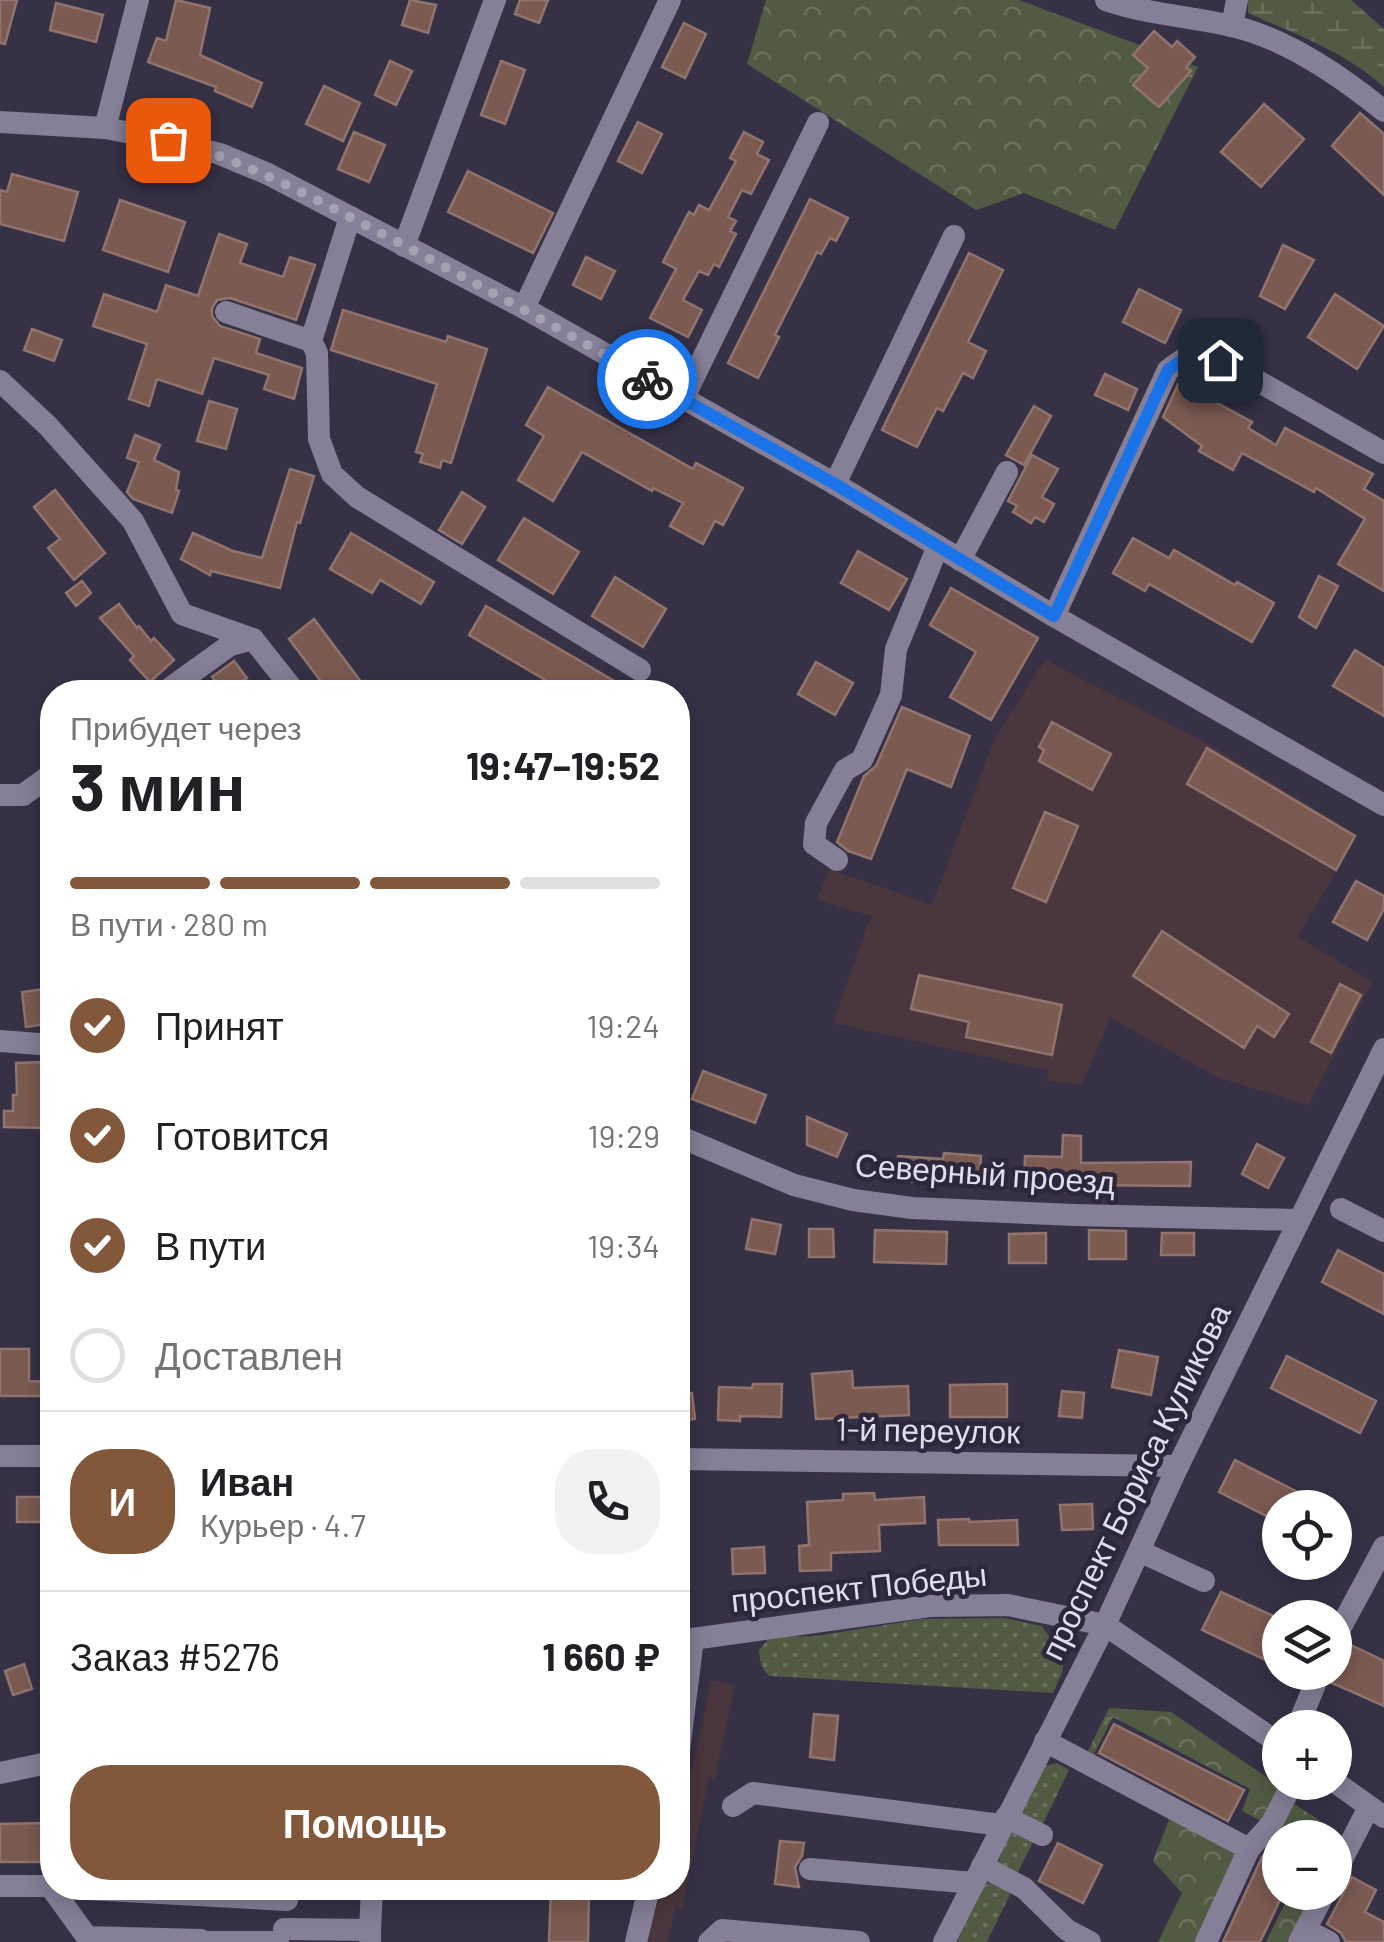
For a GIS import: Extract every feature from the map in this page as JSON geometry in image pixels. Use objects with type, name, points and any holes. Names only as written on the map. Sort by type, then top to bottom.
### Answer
[{"type":"street","points":[[105,128],[138,0]]},
{"type":"street","points":[[404,246],[495,0]]},
{"type":"street","points":[[524,308],[670,0]]},
{"type":"street","points":[[1106,0],[1137,11],[1232,26],[1291,50],[1352,85],[1384,111]]},
{"type":"street","points":[[1232,26],[1237,0]]},
{"type":"street","points":[[0,122],[105,128],[220,154],[268,174],[524,308],[835,484],[1054,616],[1384,805]]},
{"type":"street","points":[[682,399],[818,122]]},
{"type":"street","points":[[311,342],[350,217]]},
{"type":"street","points":[[835,484],[954,236]]},
{"type":"street","points":[[226,312],[311,342],[318,354],[319,439],[332,474],[357,498],[640,670]]},
{"type":"street","points":[[1054,616],[1168,370],[1189,355],[1220,360],[1384,452]]},
{"type":"street","points":[[0,381],[48,426],[133,521],[182,614],[253,639],[285,680]]},
{"type":"street","points":[[960,560],[1007,472]]},
{"type":"street","points":[[836,860],[814,844],[816,823],[845,770],[862,760],[891,694],[896,649],[938,546]]},
{"type":"street","points":[[181,680],[230,645],[253,639]]},
{"type":"street","points":[[11,795],[40,780]]},
{"type":"street","points":[[0,1041],[40,1045]]},
{"type":"street","name":"проспект Бориса Куликова","points":[[944,1942],[1105,1626],[1178,1466],[1384,1048]]},
{"type":"street","name":"Северный проезд","points":[[690,1141],[794,1185],[872,1203],[1075,1216],[1298,1220]]},
{"type":"street","points":[[1341,1209],[1384,1231]]},
{"type":"street","points":[[0,1456],[40,1456]]},
{"type":"street","name":"1-й переулок","points":[[690,1459],[1178,1466]]},
{"type":"street","points":[[1352,1606],[1384,1547]]},
{"type":"street","points":[[1141,1552],[1204,1581]]},
{"type":"street","name":"проспект Победы","points":[[690,1639],[930,1606],[1008,1605],[1105,1626]]},
{"type":"street","points":[[1105,1626],[1262,1732]]},
{"type":"street","points":[[1045,1741],[1249,1849]]},
{"type":"street","points":[[0,1773],[40,1765]]},
{"type":"street","points":[[733,1806],[753,1794],[1004,1821],[1042,1835]]},
{"type":"street","points":[[1352,1794],[1377,1812],[1352,1848]]},
{"type":"street","points":[[1206,1942],[1249,1849],[1272,1824],[1284,1800]]},
{"type":"street","points":[[810,1868],[1020,1879],[1067,1930],[1090,1942]]},
{"type":"street","points":[[0,1886],[40,1887]]},
{"type":"street","points":[[64,1900],[87,1937],[200,1941],[370,1936],[372,1900]]},
{"type":"street","points":[[78,1924],[82,1900]]},
{"type":"street","points":[[282,1938],[286,1900]]},
{"type":"street","points":[[636,1942],[646,1900]]},
{"type":"street","points":[[1316,1910],[1302,1936],[1330,1942]]},
{"type":"street","points":[[709,1942],[722,1930],[859,1942]]},
{"type":"shaded area","points":[[1045,660],[1208,744],[1357,835],[1298,937],[1372,982],[1308,1105],[1219,1078],[1110,1018],[1082,1085],[1047,1081],[1049,1071],[833,1023],[871,916],[817,900],[829,869],[932,905],[995,738]]},
{"type":"shaded area","points":[[711,1680],[735,1685],[715,1779],[709,1778],[690,1870],[690,1771]]},
{"type":"shaded area","points":[[684,1900],[682,1909],[675,1908],[668,1942],[645,1942],[653,1902]]},
{"type":"green space","points":[[766,0],[1019,0],[1198,67],[1115,230],[1024,193],[976,210],[747,64]]},
{"type":"green space","points":[[1248,0],[1351,0],[1384,29],[1384,87],[1337,54],[1248,13]]},
{"type":"green space","points":[[1004,1618],[1042,1626],[1064,1659],[1053,1693],[770,1676],[760,1658],[759,1650],[770,1637],[816,1636],[922,1619]]},
{"type":"green space","points":[[1109,1708],[1171,1712],[1262,1774],[1262,1800],[1278,1800],[1262,1821],[1242,1811],[1250,1789],[1113,1717],[1092,1758],[1086,1755]]},
{"type":"green space","points":[[1057,1763],[1069,1770],[1041,1828],[1021,1813],[1045,1766]]},
{"type":"green space","points":[[1293,1803],[1319,1820],[1284,1820]]},
{"type":"green space","points":[[1170,1817],[1240,1851],[1198,1942],[1158,1942],[1182,1893],[1153,1861]]},
{"type":"green space","points":[[1012,1829],[1036,1836],[1016,1876],[996,1866]]},
{"type":"green space","points":[[995,1879],[1013,1888],[987,1942],[957,1942],[985,1885]]},
{"type":"green space","points":[[1282,1910],[1304,1910],[1287,1942],[1266,1942]]},
{"type":"building","points":[[0,0],[17,0],[5,44],[0,43]]},
{"type":"building","points":[[176,0],[210,8],[200,55],[262,83],[252,107],[215,91],[216,87],[148,62],[157,38],[166,41]]},
{"type":"building","points":[[410,0],[436,5],[428,33],[402,25]]},
{"type":"building","points":[[520,0],[548,0],[539,23],[515,14]]},
{"type":"building","points":[[56,3],[103,15],[96,42],[50,30]]},
{"type":"building","points":[[684,23],[706,34],[685,78],[662,67]]},
{"type":"building","points":[[1154,31],[1172,47],[1177,41],[1195,57],[1186,67],[1191,71],[1159,107],[1133,85],[1148,68],[1133,55]]},
{"type":"building","points":[[390,61],[412,71],[396,105],[375,95]]},
{"type":"building","points":[[501,61],[525,70],[505,124],[481,115]]},
{"type":"building","points":[[324,86],[360,103],[343,141],[306,124]]},
{"type":"building","points":[[1264,104],[1304,139],[1261,187],[1221,152]]},
{"type":"building","points":[[1360,113],[1384,134],[1384,195],[1332,146]]},
{"type":"building","points":[[638,122],[662,134],[642,173],[618,161]]},
{"type":"building","points":[[354,132],[385,145],[369,182],[338,169]]},
{"type":"building","points":[[744,132],[763,142],[757,154],[769,160],[751,194],[742,190],[728,217],[736,221],[730,231],[736,234],[719,267],[714,264],[708,275],[699,271],[683,300],[702,310],[688,337],[650,318],[676,269],[663,262],[689,212],[694,215],[699,205],[709,210],[736,161],[730,158]]},
{"type":"building","points":[[468,171],[553,213],[533,253],[448,212]]},
{"type":"building","points":[[12,174],[78,192],[64,241],[0,224],[0,190],[7,192]]},
{"type":"building","points":[[810,199],[848,218],[836,241],[830,238],[821,254],[817,252],[758,378],[728,363]]},
{"type":"building","points":[[120,200],[185,222],[168,272],[103,250]]},
{"type":"building","points":[[219,234],[247,244],[240,263],[283,277],[290,257],[315,265],[296,320],[230,298],[217,300],[212,308],[212,316],[220,326],[260,339],[256,353],[302,368],[294,399],[264,389],[269,375],[214,358],[202,394],[157,379],[149,406],[129,399],[147,344],[93,326],[104,294],[157,312],[166,285],[198,296]]},
{"type":"building","points":[[1283,245],[1314,260],[1285,309],[1260,296]]},
{"type":"building","points":[[969,253],[1003,270],[968,342],[986,351],[973,378],[963,373],[943,411],[937,408],[917,447],[882,430]]},
{"type":"building","points":[[586,257],[615,271],[601,299],[573,285]]},
{"type":"building","points":[[1139,289],[1181,310],[1165,343],[1123,322]]},
{"type":"building","points":[[1335,294],[1384,326],[1357,369],[1308,337]]},
{"type":"building","points":[[343,310],[446,342],[448,336],[487,349],[451,463],[442,460],[440,468],[420,462],[423,454],[416,452],[437,384],[331,350]]},
{"type":"building","points":[[32,329],[62,340],[54,361],[24,350]]},
{"type":"building","points":[[1105,374],[1137,389],[1128,410],[1095,395]]},
{"type":"building","points":[[1186,376],[1212,389],[1208,398],[1252,422],[1248,428],[1276,445],[1285,428],[1373,474],[1364,489],[1384,501],[1384,591],[1338,564],[1365,519],[1316,488],[1314,492],[1242,453],[1233,470],[1199,451],[1202,446],[1163,417],[1180,380]]},
{"type":"building","points":[[548,387],[693,469],[696,463],[743,488],[723,525],[715,521],[703,544],[670,526],[683,503],[653,488],[652,491],[582,452],[553,501],[518,480],[544,436],[526,425]]},
{"type":"building","points":[[209,401],[237,409],[226,449],[197,441]]},
{"type":"building","points":[[1034,406],[1051,416],[1024,465],[1006,455]]},
{"type":"building","points":[[135,435],[160,445],[154,460],[179,472],[179,491],[172,513],[133,499],[127,492],[139,462],[127,458]]},
{"type":"building","points":[[1032,455],[1058,469],[1042,497],[1054,504],[1044,522],[1035,517],[1031,523],[1013,512],[1017,506],[1008,501]]},
{"type":"building","points":[[290,469],[314,476],[280,588],[211,571],[210,575],[181,559],[193,533],[233,551],[262,558]]},
{"type":"building","points":[[55,490],[105,553],[74,580],[48,548],[60,539],[34,507]]},
{"type":"building","points":[[462,492],[485,507],[462,544],[439,530]]},
{"type":"building","points":[[524,518],[579,552],[553,594],[498,560]]},
{"type":"building","points":[[351,533],[434,582],[421,604],[380,580],[372,593],[330,569]]},
{"type":"building","points":[[1133,538],[1169,558],[1174,550],[1274,603],[1252,642],[1149,584],[1145,591],[1113,573]]},
{"type":"building","points":[[858,551],[907,579],[889,610],[841,583]]},
{"type":"building","points":[[1319,576],[1338,586],[1316,628],[1299,617]]},
{"type":"building","points":[[615,577],[666,609],[643,647],[592,616]]},
{"type":"building","points":[[82,581],[91,593],[76,606],[66,593]]},
{"type":"building","points":[[951,588],[1038,638],[991,720],[950,697],[976,652],[930,625]]},
{"type":"building","points":[[119,604],[137,628],[151,641],[154,638],[174,660],[148,680],[130,660],[134,656],[100,618]]},
{"type":"building","points":[[486,606],[612,680],[545,680],[469,635]]},
{"type":"building","points":[[314,619],[360,680],[320,680],[289,639]]},
{"type":"building","points":[[1355,650],[1384,668],[1384,716],[1333,686]]},
{"type":"building","points":[[234,661],[247,678],[214,680],[212,677]]},
{"type":"building","points":[[816,662],[853,683],[835,715],[798,694]]},
{"type":"building","points":[[902,707],[970,736],[951,787],[907,769],[871,859],[848,851],[837,842],[864,776],[876,766]]},
{"type":"building","points":[[1052,722],[1111,754],[1092,790],[1039,761],[1044,750],[1039,747]]},
{"type":"building","points":[[1207,748],[1355,836],[1336,870],[1187,784]]},
{"type":"building","points":[[1045,812],[1078,826],[1046,902],[1013,888]]},
{"type":"building","points":[[1356,881],[1384,896],[1384,909],[1367,940],[1333,922]]},
{"type":"building","points":[[1162,931],[1289,1014],[1274,1037],[1257,1026],[1244,1048],[1133,976]]},
{"type":"building","points":[[919,975],[1062,1005],[1052,1055],[966,1037],[969,1022],[911,1009]]},
{"type":"building","points":[[1340,984],[1361,995],[1331,1053],[1311,1042]]},
{"type":"building","points":[[40,990],[40,1025],[26,1027],[22,992]]},
{"type":"building","points":[[40,1062],[40,1128],[4,1127],[4,1111],[13,1111],[13,1095],[17,1095],[16,1063]]},
{"type":"building","points":[[703,1071],[766,1095],[755,1123],[692,1099]]},
{"type":"building","points":[[807,1117],[847,1134],[837,1157],[807,1145]]},
{"type":"building","points":[[1063,1135],[1081,1136],[1081,1163],[1191,1162],[1190,1186],[1080,1185],[1080,1192],[1024,1186],[1025,1156],[1062,1157]]},
{"type":"building","points":[[1257,1144],[1284,1158],[1268,1188],[1242,1174]]},
{"type":"building","points":[[944,1153],[981,1156],[979,1185],[896,1181],[898,1156],[943,1159]]},
{"type":"building","points":[[752,1219],[781,1225],[775,1254],[746,1249]]},
{"type":"building","points":[[809,1229],[833,1229],[834,1257],[809,1257]]},
{"type":"building","points":[[875,1230],[947,1232],[946,1264],[874,1262]]},
{"type":"building","points":[[1089,1230],[1126,1231],[1126,1259],[1089,1259]]},
{"type":"building","points":[[1046,1233],[1046,1263],[1009,1263],[1009,1234]]},
{"type":"building","points":[[1162,1233],[1194,1233],[1194,1255],[1161,1255]]},
{"type":"building","points":[[1338,1250],[1384,1274],[1384,1314],[1322,1282]]},
{"type":"building","points":[[0,1349],[29,1349],[29,1381],[40,1381],[40,1396],[0,1396]]},
{"type":"building","points":[[1119,1350],[1158,1357],[1151,1395],[1112,1387]]},
{"type":"building","points":[[1287,1356],[1376,1401],[1360,1433],[1271,1388]]},
{"type":"building","points":[[852,1371],[853,1388],[908,1386],[909,1415],[816,1419],[812,1374]]},
{"type":"building","points":[[753,1384],[782,1384],[781,1417],[718,1420],[719,1387],[752,1388]]},
{"type":"building","points":[[1007,1384],[1007,1417],[950,1417],[950,1385]]},
{"type":"building","points":[[1062,1391],[1084,1393],[1082,1418],[1059,1416]]},
{"type":"building","points":[[690,1393],[695,1419],[690,1420]]},
{"type":"building","points":[[1235,1460],[1294,1490],[1262,1490],[1262,1514],[1219,1492]]},
{"type":"building","points":[[874,1493],[875,1500],[924,1497],[925,1523],[879,1525],[880,1551],[831,1553],[831,1570],[800,1571],[799,1546],[809,1545],[807,1502],[843,1500],[843,1494]]},
{"type":"building","points":[[17,1497],[40,1497],[40,1522],[17,1522]]},
{"type":"building","points":[[1092,1504],[1093,1529],[1062,1530],[1060,1505]]},
{"type":"building","points":[[938,1520],[1017,1520],[1018,1545],[939,1545]]},
{"type":"building","points":[[764,1547],[765,1573],[733,1574],[732,1549]]},
{"type":"building","points":[[1221,1592],[1262,1611],[1262,1658],[1202,1630]]},
{"type":"building","points":[[1352,1645],[1384,1661],[1384,1706],[1348,1690],[1352,1690]]},
{"type":"building","points":[[24,1664],[32,1689],[13,1695],[5,1671]]},
{"type":"building","points":[[814,1714],[838,1716],[834,1760],[810,1757]]},
{"type":"building","points":[[1114,1724],[1244,1790],[1228,1821],[1099,1753]]},
{"type":"building","points":[[40,1823],[40,1862],[0,1862],[0,1824]]},
{"type":"building","points":[[780,1841],[804,1843],[795,1867],[799,1887],[775,1884]]},
{"type":"building","points":[[1058,1843],[1102,1865],[1083,1903],[1039,1881]]},
{"type":"building","points":[[1262,1857],[1262,1910],[1275,1910],[1260,1942],[1223,1942]]},
{"type":"building","points":[[1352,1877],[1376,1890],[1365,1912],[1384,1922],[1384,1942],[1346,1942],[1341,1933],[1327,1924],[1334,1910],[1352,1910]]},
{"type":"building","points":[[551,1900],[589,1900],[588,1942],[549,1942]]},
{"type":"way so far","points":[[168,140],[220,154],[268,174],[524,308],[647,379]]},
{"type":"route","points":[[647,379],[835,484],[1054,616],[1168,370],[1189,355],[1220,360]]}]
